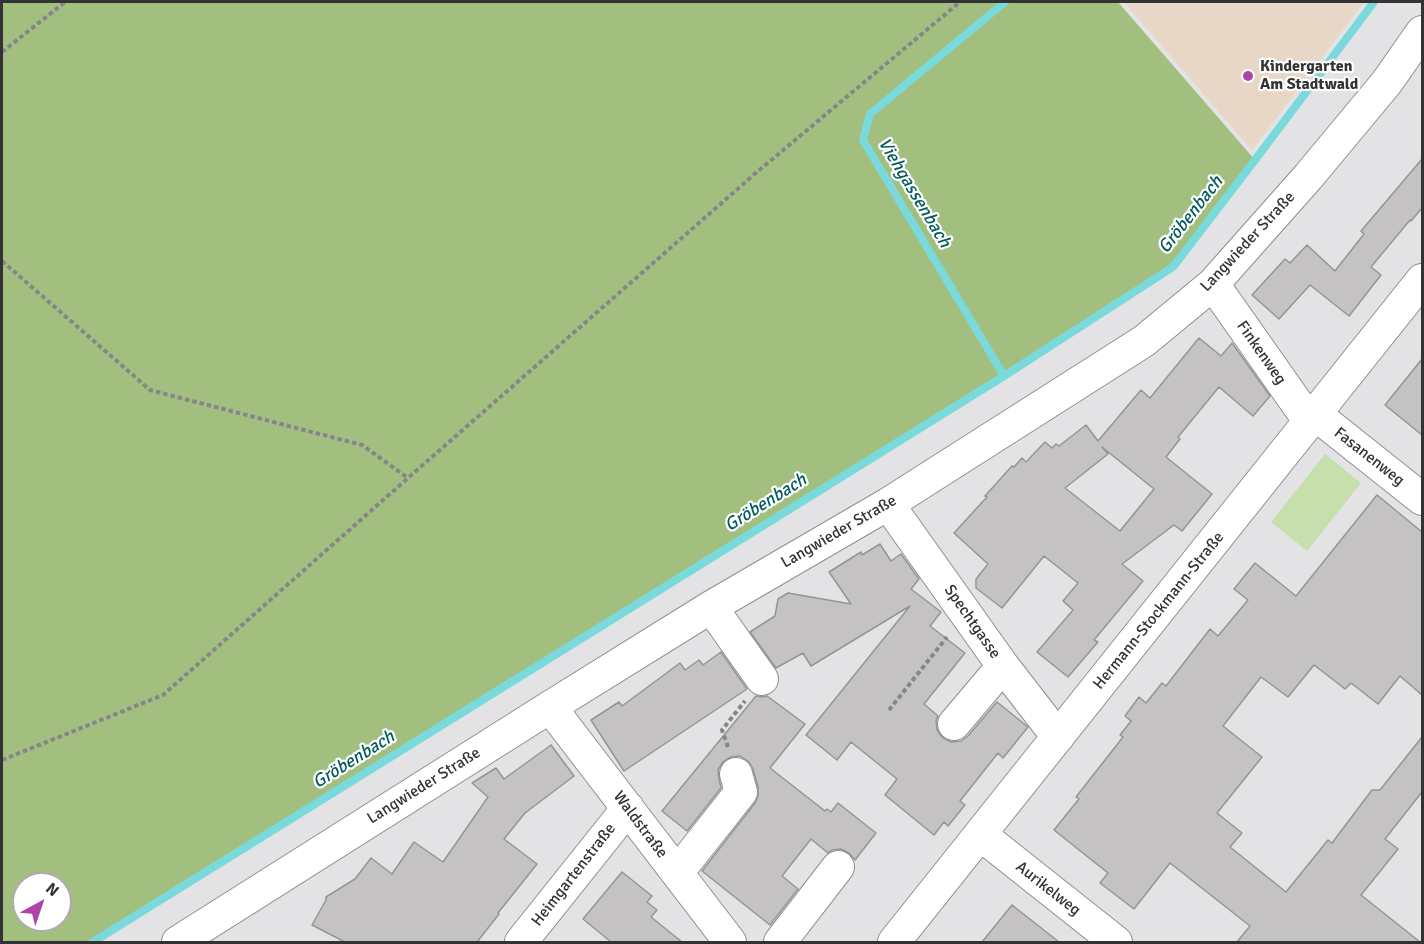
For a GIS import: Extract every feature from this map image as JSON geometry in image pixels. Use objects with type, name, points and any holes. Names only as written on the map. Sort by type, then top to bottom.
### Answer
[{"type":"street","name":"Langwieder Straße","points":[[178,942],[711,607],[888,504],[1144,341],[1213,284],[1344,134],[1387,82],[1422,32]]},
{"type":"street","name":"Hermann-Stockmann-Straße","points":[[894,942],[1422,280]]},
{"type":"street","name":"Finkenweg","points":[[1213,284],[1312,418]]},
{"type":"street","name":"Fasanenweg","points":[[1312,418],[1422,499]]},
{"type":"street","name":"Spechtgasse","points":[[888,504],[1003,666],[1058,737]]},
{"type":"street","points":[[711,607],[762,679]]},
{"type":"street","points":[[954,724],[1003,666]]},
{"type":"street","name":"Waldstraße","points":[[550,707],[730,942]]},
{"type":"street","points":[[677,873],[741,792],[736,774]]},
{"type":"street","name":"Heimgartenstraße","points":[[521,942],[628,808]]},
{"type":"street","name":"Aurikelweg","points":[[981,835],[1116,942]]},
{"type":"street","points":[[780,942],[838,867]]},
{"type":"path","points":[[2,52],[65,2]]},
{"type":"path","points":[[2,760],[164,695],[757,172],[960,2]]},
{"type":"path","points":[[2,261],[150,390],[362,445],[408,478]]},
{"type":"path","points":[[889,710],[966,613]]},
{"type":"path","points":[[736,774],[722,730],[762,679]]},
{"type":"shaded area","name":"Kindergarten Am Stadtwald","points":[[1124,2],[1364,2],[1252,150]]},
{"type":"green space","points":[[2,2],[1118,2],[1255,160],[1173,267],[1004,376],[93,942],[2,942]]},
{"type":"green space","points":[[1325,454],[1361,483],[1307,551],[1271,522]]},
{"type":"building","points":[[1422,159],[1422,208],[1371,267],[1381,275],[1349,316],[1310,285],[1279,319],[1252,295],[1285,259],[1290,263],[1307,245],[1335,271],[1364,234],[1361,231]]},
{"type":"building","points":[[1199,338],[1221,356],[1232,343],[1270,396],[1253,416],[1219,387],[1178,437],[1180,439],[1166,457],[1212,494],[1182,531],[1174,525],[1122,564],[1143,581],[1094,640],[1098,642],[1068,677],[1037,652],[1073,610],[1063,601],[1078,583],[1044,556],[1002,608],[976,588],[976,579],[988,564],[954,533],[1012,466],[1014,467],[1022,458],[1026,462],[1045,442],[1052,448],[1056,444],[1059,446],[1086,425],[1098,441],[1141,390],[1150,398]],"holes":[[[1102,447],[1154,489],[1120,531],[1065,488],[1108,454]]]},
{"type":"building","points":[[1422,359],[1422,435],[1385,405]]},
{"type":"building","points":[[1377,495],[1422,532],[1422,695],[1400,676],[1378,704],[1351,683],[1345,689],[1314,665],[1288,697],[1261,677],[1223,726],[1262,757],[1217,813],[1242,833],[1230,847],[1286,892],[1328,840],[1332,843],[1372,790],[1380,790],[1422,737],[1422,792],[1385,839],[1398,849],[1361,895],[1420,942],[1237,942],[1250,926],[1170,863],[1134,909],[1100,883],[1108,873],[1054,830],[1079,799],[1076,797],[1123,737],[1120,735],[1131,721],[1125,716],[1139,697],[1146,703],[1162,683],[1166,686],[1210,629],[1218,636],[1248,600],[1234,589],[1255,563],[1296,596]]},
{"type":"building","points":[[880,544],[891,561],[901,554],[919,579],[911,589],[941,612],[930,626],[965,653],[924,704],[938,716],[937,730],[942,737],[951,742],[961,741],[997,702],[1028,727],[1003,758],[998,753],[960,801],[965,805],[948,826],[944,822],[934,835],[885,795],[897,779],[851,742],[837,760],[806,735],[910,606],[811,666],[803,653],[776,668],[750,632],[775,616],[778,599],[788,593],[851,604],[829,572],[861,552],[862,555]]},
{"type":"building","points":[[721,652],[747,689],[624,771],[591,720],[619,702],[622,706],[680,663],[685,670],[699,660],[703,665]]},
{"type":"building","points":[[756,696],[767,696],[805,724],[770,768],[825,811],[827,809],[831,812],[838,803],[876,833],[855,860],[841,849],[828,853],[811,839],[782,876],[798,889],[770,925],[702,871],[755,803],[758,787],[749,762],[740,756],[731,757],[723,762],[718,770],[721,788],[687,831],[662,811]]},
{"type":"building","points":[[551,745],[574,776],[525,813],[504,839],[537,864],[477,942],[345,942],[312,925],[326,897],[355,879],[371,858],[392,874],[414,842],[443,862],[488,797],[472,783],[496,768],[504,779]]},
{"type":"building","points":[[622,872],[652,896],[647,902],[657,910],[651,917],[682,942],[611,942],[583,919]]},
{"type":"building","points":[[1012,905],[1059,942],[982,942]]},
{"type":"waterway","name":"Viehgassenbach","points":[[1004,376],[863,140],[870,114],[1005,2]]},
{"type":"waterway","name":"Gröbenbach","points":[[93,942],[1004,376],[1173,267],[1374,2]]},
{"type":"place","name":"Kindergarten Am Stadtwald","points":[[1248,76]]}]
